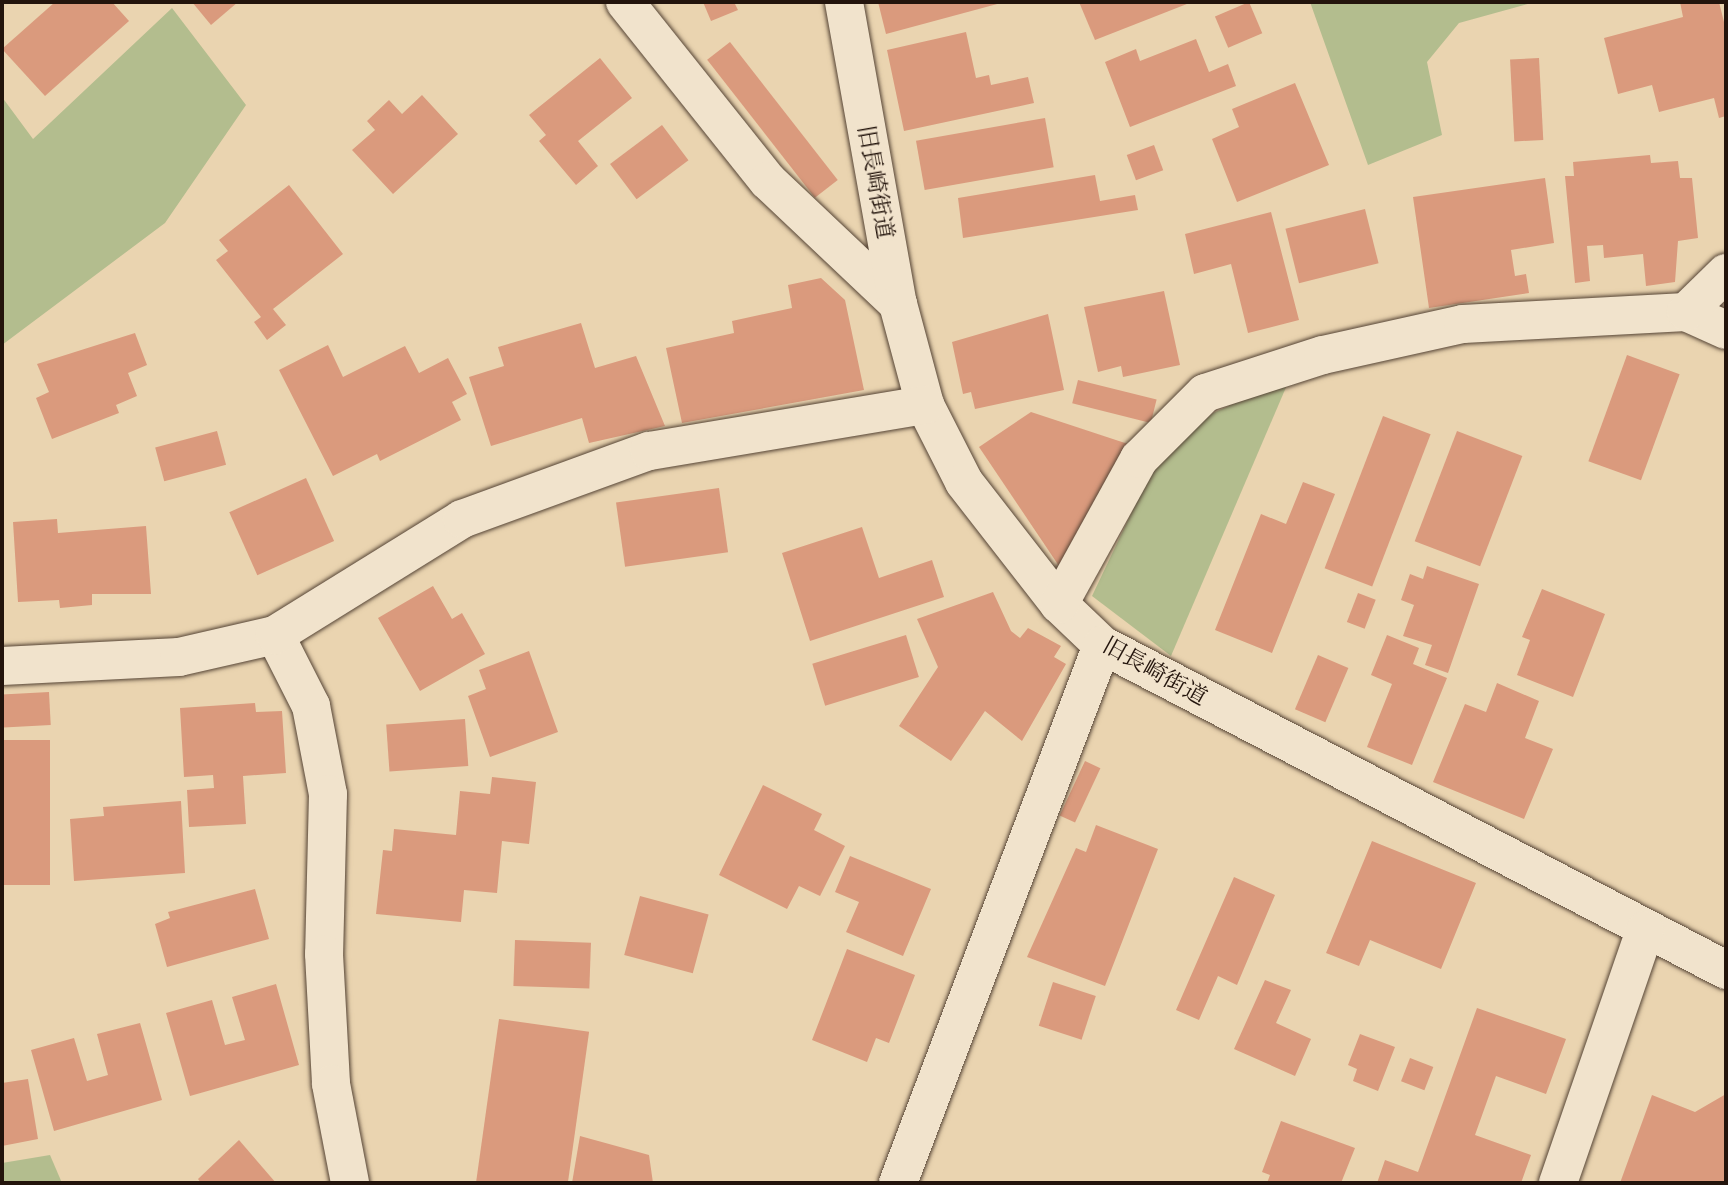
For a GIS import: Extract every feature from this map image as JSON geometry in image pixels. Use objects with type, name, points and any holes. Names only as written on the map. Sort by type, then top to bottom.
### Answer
[{"type":"street","points":[[625,2],[768,181],[898,303]]},
{"type":"street","name":"旧長崎街道","points":[[844,2],[898,303],[925,405],[964,482],[1059,604],[1101,645],[1645,931],[1726,970]]},
{"type":"street","points":[[1686,312],[1726,273]]},
{"type":"street","points":[[1059,604],[1139,459],[1205,393],[1323,355],[1462,324],[1686,312],[1726,330]]},
{"type":"street","points":[[2,666],[179,657],[275,635],[462,519],[649,451],[925,405]]},
{"type":"street","points":[[275,635],[311,706],[328,794],[324,954],[331,1084],[350,1183]]},
{"type":"street","points":[[898,1183],[1101,645]]},
{"type":"street","points":[[1558,1183],[1645,931]]},
{"type":"green space","points":[[1310,2],[1535,2],[1459,23],[1427,62],[1442,135],[1368,165]]},
{"type":"green space","points":[[172,8],[246,105],[165,223],[2,345],[2,97],[33,139]]},
{"type":"green space","points":[[1290,378],[1171,656],[1092,596],[1157,459],[1213,413]]},
{"type":"green space","points":[[50,1155],[62,1183],[2,1183],[2,1163]]},
{"type":"building","points":[[55,2],[112,2],[129,21],[45,96],[2,49]]},
{"type":"building","points":[[192,2],[238,2],[211,25]]},
{"type":"building","points":[[703,2],[734,2],[738,10],[711,21]]},
{"type":"building","points":[[878,2],[1001,2],[1001,3],[886,34]]},
{"type":"building","points":[[1079,2],[1192,2],[1095,40]]},
{"type":"building","points":[[1249,2],[1262,33],[1228,48],[1215,16]]},
{"type":"building","points":[[1680,2],[1719,2],[1726,30],[1726,116],[1719,118],[1714,98],[1659,112],[1652,85],[1618,94],[1604,38],[1683,17]]},
{"type":"building","points":[[966,32],[976,78],[989,75],[991,85],[1028,77],[1034,103],[904,131],[887,50]]},
{"type":"building","points":[[1196,39],[1209,72],[1228,64],[1236,86],[1130,127],[1105,62],[1136,49],[1140,61]]},
{"type":"building","points":[[730,42],[838,180],[815,198],[707,60]]},
{"type":"building","points":[[600,58],[632,98],[578,141],[598,166],[576,185],[539,141],[546,135],[529,115]]},
{"type":"building","points":[[1539,58],[1543,140],[1514,141],[1510,60]]},
{"type":"building","points":[[1295,83],[1329,165],[1237,202],[1212,139],[1239,127],[1232,109]]},
{"type":"building","points":[[422,95],[458,134],[393,194],[352,150],[375,130],[367,121],[389,100],[402,114]]},
{"type":"building","points":[[1045,118],[1054,167],[925,190],[916,141]]},
{"type":"building","points":[[662,125],[688,160],[637,199],[610,164]]},
{"type":"building","points":[[1154,145],[1163,170],[1136,180],[1127,155]]},
{"type":"building","points":[[1650,155],[1651,163],[1678,161],[1680,178],[1692,178],[1698,238],[1678,241],[1675,282],[1646,286],[1643,254],[1604,258],[1603,245],[1587,246],[1590,281],[1575,283],[1565,176],[1574,176],[1573,162]]},
{"type":"building","points":[[1095,175],[1100,201],[1135,195],[1138,210],[963,238],[958,198]]},
{"type":"building","points":[[1545,178],[1554,243],[1511,250],[1515,276],[1526,274],[1529,293],[1429,308],[1413,197]]},
{"type":"building","points":[[289,185],[343,254],[273,309],[286,325],[267,340],[254,322],[261,317],[216,260],[228,251],[219,240]]},
{"type":"building","points":[[1365,209],[1379,263],[1299,283],[1285,229]]},
{"type":"building","points":[[1271,212],[1299,320],[1248,333],[1231,264],[1194,274],[1185,234]]},
{"type":"building","points":[[821,278],[845,300],[864,390],[682,423],[666,348],[734,333],[732,321],[792,308],[788,285]]},
{"type":"building","points":[[1164,291],[1180,365],[1123,377],[1121,366],[1098,372],[1084,307]]},
{"type":"building","points":[[1048,314],[1064,390],[975,409],[971,392],[963,394],[952,342]]},
{"type":"building","points":[[581,323],[595,368],[636,356],[665,426],[589,443],[582,418],[491,446],[469,377],[504,366],[498,347]]},
{"type":"building","points":[[135,333],[147,365],[128,373],[137,396],[116,405],[119,413],[52,439],[36,398],[49,392],[37,364]]},
{"type":"building","points":[[328,345],[343,377],[405,346],[419,373],[448,358],[467,394],[452,402],[461,420],[380,461],[377,454],[333,476],[279,370]]},
{"type":"building","points":[[1627,355],[1680,374],[1641,480],[1588,461]]},
{"type":"building","points":[[1078,380],[1157,400],[1151,423],[1072,403]]},
{"type":"building","points":[[1031,412],[1128,444],[1059,566],[979,447]]},
{"type":"building","points":[[1383,416],[1431,434],[1372,586],[1325,568]]},
{"type":"building","points":[[217,431],[226,465],[164,481],[155,448]]},
{"type":"building","points":[[1457,431],[1522,456],[1480,566],[1415,541]]},
{"type":"building","points":[[306,478],[334,541],[257,575],[229,512]]},
{"type":"building","points":[[1303,482],[1335,494],[1272,653],[1215,630],[1261,514],[1286,524]]},
{"type":"building","points":[[719,488],[728,552],[625,567],[616,502]]},
{"type":"building","points":[[57,519],[58,533],[146,526],[151,594],[92,594],[92,605],[60,608],[59,600],[18,602],[13,522]]},
{"type":"building","points":[[862,527],[879,578],[932,560],[944,597],[810,641],[782,553]]},
{"type":"building","points":[[1427,566],[1479,584],[1448,673],[1425,665],[1432,645],[1403,636],[1414,605],[1401,600],[1410,574],[1423,579]]},
{"type":"building","points":[[433,586],[452,619],[462,613],[485,654],[420,691],[378,618]]},
{"type":"building","points":[[1542,589],[1605,614],[1573,697],[1517,675],[1530,640],[1522,637]]},
{"type":"building","points":[[993,592],[1011,631],[1020,638],[1028,628],[1061,646],[1054,657],[1066,664],[1022,741],[985,711],[951,761],[899,726],[938,667],[917,619]]},
{"type":"building","points":[[1358,593],[1376,600],[1365,629],[1347,622]]},
{"type":"building","points":[[906,635],[919,677],[825,706],[812,664]]},
{"type":"building","points":[[1387,635],[1419,648],[1413,664],[1447,678],[1412,765],[1367,747],[1392,684],[1371,675]]},
{"type":"building","points":[[529,651],[558,732],[490,757],[468,696],[486,689],[479,670]]},
{"type":"building","points":[[1318,655],[1348,668],[1325,722],[1295,709]]},
{"type":"building","points":[[1497,683],[1539,701],[1525,738],[1553,749],[1524,819],[1433,782],[1465,704],[1486,712]]},
{"type":"building","points":[[49,692],[51,725],[4,727],[2,694]]},
{"type":"building","points":[[255,703],[256,712],[282,711],[286,773],[243,776],[246,824],[189,827],[187,790],[214,788],[213,775],[184,777],[180,708]]},
{"type":"building","points":[[465,719],[468,766],[389,771],[386,725]]},
{"type":"building","points":[[2,740],[50,740],[50,885],[2,885]]},
{"type":"building","points":[[1085,761],[1100,768],[1075,823],[1060,815]]},
{"type":"building","points":[[492,777],[536,782],[529,844],[502,841],[497,893],[464,890],[461,922],[376,914],[383,850],[392,851],[394,829],[456,835],[460,791],[490,794]]},
{"type":"building","points":[[763,785],[822,814],[814,830],[845,846],[820,896],[799,886],[787,909],[719,875]]},
{"type":"building","points":[[181,801],[185,873],[74,881],[70,819],[104,816],[103,807]]},
{"type":"building","points":[[1096,825],[1158,849],[1105,986],[1027,957],[1076,848],[1086,852]]},
{"type":"building","points":[[1372,841],[1476,883],[1441,969],[1370,940],[1359,966],[1326,953]]},
{"type":"building","points":[[850,856],[931,889],[903,956],[846,932],[859,902],[835,892]]},
{"type":"building","points":[[1234,877],[1275,895],[1237,985],[1218,976],[1199,1020],[1176,1010]]},
{"type":"building","points":[[255,889],[269,939],[167,967],[155,924],[170,918],[168,912]]},
{"type":"building","points":[[640,896],[709,914],[693,973],[624,955]]},
{"type":"building","points":[[515,940],[591,943],[589,989],[513,986]]},
{"type":"building","points":[[847,949],[915,975],[889,1043],[876,1038],[867,1062],[812,1040]]},
{"type":"building","points":[[1265,980],[1291,990],[1276,1023],[1311,1039],[1295,1076],[1234,1049]]},
{"type":"building","points":[[1053,982],[1096,996],[1082,1040],[1039,1026]]},
{"type":"building","points":[[276,984],[299,1065],[190,1096],[166,1013],[212,1000],[225,1045],[245,1040],[232,997]]},
{"type":"building","points":[[1477,1008],[1566,1039],[1546,1094],[1496,1076],[1475,1135],[1531,1155],[1521,1183],[1377,1183],[1385,1160],[1418,1172]]},
{"type":"building","points":[[499,1019],[589,1032],[568,1183],[476,1183]]},
{"type":"building","points":[[140,1023],[162,1100],[54,1131],[31,1050],[74,1038],[87,1081],[108,1075],[97,1034]]},
{"type":"building","points":[[1360,1034],[1395,1047],[1378,1091],[1353,1081],[1357,1069],[1348,1065]]},
{"type":"building","points":[[1410,1058],[1433,1067],[1424,1090],[1401,1081]]},
{"type":"building","points":[[28,1079],[38,1139],[2,1146],[2,1083]]},
{"type":"building","points":[[1726,1094],[1726,1183],[1620,1183],[1652,1095],[1695,1112]]},
{"type":"building","points":[[1281,1121],[1355,1148],[1341,1183],[1267,1183],[1270,1175],[1262,1172]]},
{"type":"building","points":[[580,1136],[649,1155],[653,1183],[572,1183]]},
{"type":"building","points":[[239,1140],[276,1183],[201,1183],[198,1179]]}]
